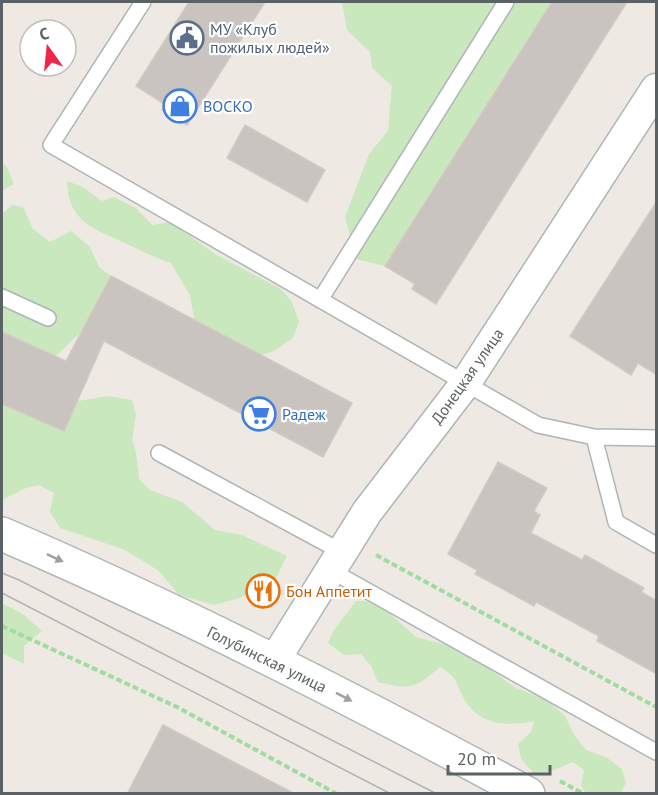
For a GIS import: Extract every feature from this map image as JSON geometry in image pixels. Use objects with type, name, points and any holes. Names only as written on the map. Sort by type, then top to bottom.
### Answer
[{"type":"main road","name":"Голубинская улица","points":[[2,534],[274,661],[528,794]]},
{"type":"street","name":"Донецкая улица","points":[[274,661],[367,512],[465,384],[657,89]]},
{"type":"lane","points":[[143,2],[51,145],[538,425],[594,437],[657,438]]},
{"type":"lane","points":[[320,300],[506,2]]},
{"type":"lane","points":[[2,297],[48,318]]},
{"type":"lane","points":[[594,437],[616,522],[657,544]]},
{"type":"lane","points":[[159,453],[657,752]]},
{"type":"path","points":[[367,512],[373,554],[657,707]]},
{"type":"path","points":[[2,626],[177,707],[337,794]]},
{"type":"green space","points":[[342,2],[552,2],[385,266],[356,259],[345,217],[369,154],[388,131],[392,86],[372,68],[370,52],[347,30]]},
{"type":"green space","points":[[2,163],[7,167],[14,184],[2,191]]},
{"type":"green space","points":[[67,181],[83,187],[102,201],[114,197],[136,208],[152,225],[171,222],[215,254],[281,289],[292,302],[299,322],[293,338],[274,351],[261,355],[194,319],[190,295],[171,263],[104,234],[85,223],[72,206]]},
{"type":"green space","points":[[12,205],[23,207],[33,229],[50,242],[71,231],[90,247],[99,267],[111,276],[83,330],[56,356],[2,332],[2,214]]},
{"type":"green space","points":[[108,396],[132,400],[136,415],[132,439],[139,479],[150,490],[182,502],[215,530],[242,535],[287,556],[275,580],[240,598],[214,605],[179,595],[159,571],[125,550],[60,528],[50,512],[54,493],[39,485],[26,488],[2,500],[2,404],[64,431],[78,401]]},
{"type":"green space","points":[[356,601],[366,601],[386,610],[416,637],[462,649],[516,688],[547,700],[565,716],[574,735],[586,750],[606,757],[622,769],[626,783],[621,793],[586,793],[581,786],[584,770],[573,762],[554,770],[535,774],[521,759],[518,744],[531,732],[534,721],[512,724],[492,722],[483,718],[468,705],[452,676],[440,667],[412,686],[405,687],[378,682],[371,666],[361,654],[344,655],[328,643],[334,630]]},
{"type":"green space","points":[[2,603],[23,614],[42,631],[24,646],[24,664],[2,653]]},
{"type":"building","points":[[189,2],[265,2],[187,125],[162,110],[166,105],[136,86]]},
{"type":"building","points":[[552,2],[627,2],[436,304],[412,289],[415,284],[385,266]]},
{"type":"building","points":[[245,125],[325,170],[307,202],[227,158]]},
{"type":"building","points":[[657,201],[657,375],[638,363],[631,375],[570,336]]},
{"type":"building","points":[[111,276],[352,403],[323,457],[104,341],[64,431],[2,404],[2,332],[66,361]]},
{"type":"building","points":[[498,462],[547,488],[534,511],[540,515],[531,533],[582,560],[585,555],[644,588],[641,592],[657,601],[657,674],[597,641],[599,636],[536,602],[534,606],[475,574],[477,570],[448,554]]},
{"type":"building","points":[[163,725],[226,758],[295,794],[127,794]]},
{"type":"tram line","points":[[2,573],[437,794]]},
{"type":"tram line","points":[[2,593],[391,794]]},
{"type":"place","name":"МУ «Клуб пожилых людей»","points":[[187,38]]},
{"type":"place","name":"ВОСКО","points":[[180,106]]},
{"type":"place","name":"Радеж","points":[[259,414]]},
{"type":"place","name":"Бон Аппетит","points":[[263,591]]}]
